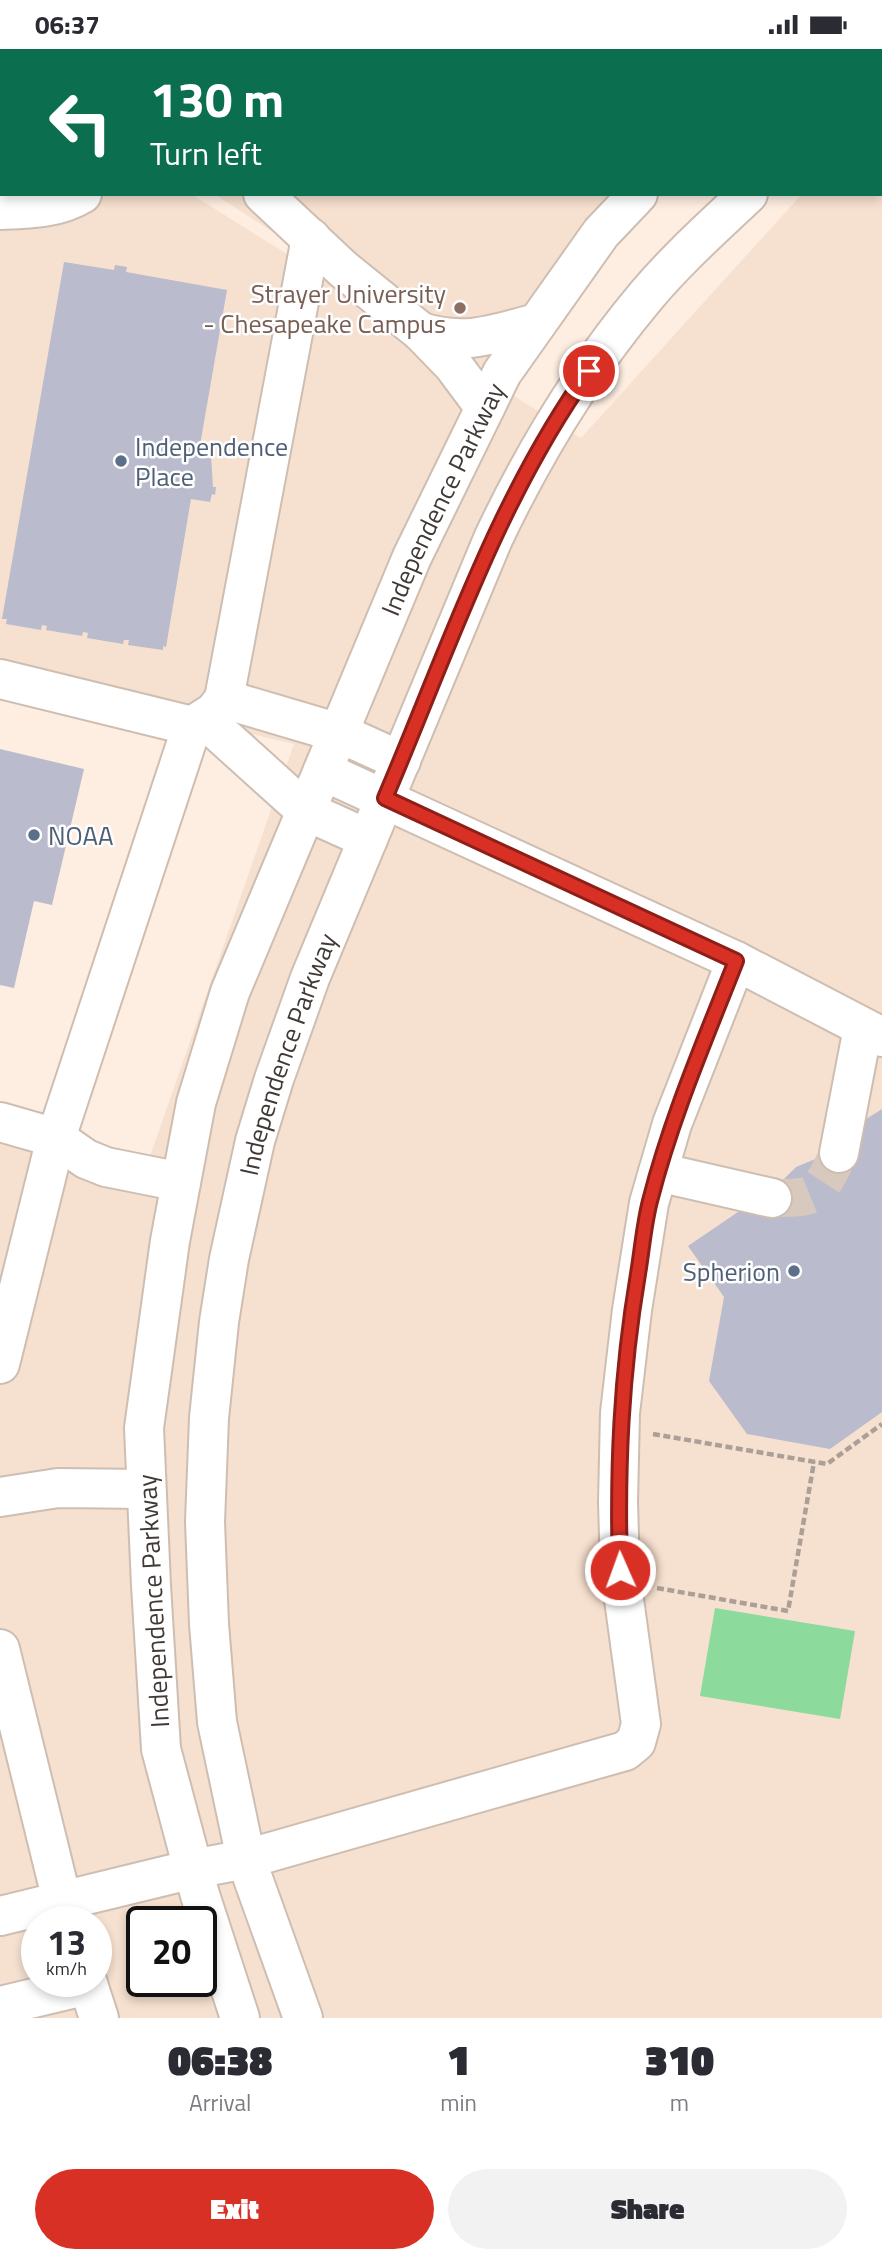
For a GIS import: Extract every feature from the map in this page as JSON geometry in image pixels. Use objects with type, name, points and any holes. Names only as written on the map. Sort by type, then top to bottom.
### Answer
[{"type":"street","points":[[0,210],[38,209],[79,196]]},
{"type":"street","name":"Independence Parkway","points":[[240,2018],[193,1869],[161,1749],[146,1489],[144,1428],[170,1241],[196,1103],[230,992],[412,557],[502,373],[601,233],[636,196]]},
{"type":"street","name":"Independence Parkway","points":[[303,2018],[246,1859],[217,1723],[209,1624],[205,1522],[209,1418],[229,1259],[255,1141],[310,978],[513,495],[562,410],[647,295],[746,196]]},
{"type":"street","points":[[284,200],[310,239],[421,332],[453,365],[485,408]]},
{"type":"street","points":[[0,1364],[55,1138],[207,715],[310,239]]},
{"type":"street","points":[[421,332],[440,338],[470,340],[537,323]]},
{"type":"street","points":[[0,679],[207,715],[339,733],[401,761]]},
{"type":"street","points":[[207,715],[306,811],[368,839]]},
{"type":"street","points":[[323,771],[736,961],[873,1032],[839,1153]]},
{"type":"street","points":[[82,1906],[193,1869],[246,1859],[625,1751],[636,1742],[641,1724],[621,1582],[618,1502],[620,1429],[632,1310],[649,1203],[672,1124],[736,961]]},
{"type":"street","points":[[0,1122],[55,1138],[86,1159],[106,1167],[181,1182]]},
{"type":"street","points":[[658,1172],[772,1198]]},
{"type":"street","points":[[0,1497],[58,1488],[146,1489]]},
{"type":"street","points":[[0,1649],[63,1906]]},
{"type":"street","points":[[0,1916],[21,1915]]},
{"type":"street","points":[[0,2006],[74,1997]]},
{"type":"path","points":[[620,1429],[827,1464],[882,1424]]},
{"type":"path","points":[[621,1582],[788,1611],[814,1462]]},
{"type":"shaded area","points":[[0,196],[194,196],[581,438],[800,196],[882,196],[882,2018],[0,2018],[0,1127],[148,1162],[294,744],[0,675]]},
{"type":"shaded area","name":"Strayer University - Chesapeake Campus","points":[[217,196],[607,196],[569,247],[487,370]]},
{"type":"green space","points":[[715,1608],[855,1631],[840,1719],[700,1696]]},
{"type":"building","name":"Independence Place","points":[[64,262],[114,270],[115,265],[127,267],[126,272],[227,290],[200,445],[208,446],[211,456],[215,495],[212,494],[210,502],[191,499],[166,647],[163,646],[163,650],[128,645],[129,640],[124,640],[123,644],[87,638],[88,633],[83,632],[82,636],[46,630],[47,626],[42,625],[41,630],[6,624],[7,619],[2,619]]},
{"type":"building","name":"NOAA","points":[[0,749],[84,769],[52,905],[34,901],[14,988],[0,985]]},
{"type":"building","name":"Spherion","points":[[882,1109],[882,1412],[830,1449],[747,1434],[709,1381],[724,1297],[688,1246],[779,1184],[796,1167],[830,1153],[863,1121]]},
{"type":"tunnel","points":[[772,1198],[800,1197],[816,1191],[839,1153]]},
{"type":"place","name":"Strayer University - Chesapeake Campus","points":[[460,308]]},
{"type":"place","name":"Independence Place","points":[[121,461]]},
{"type":"place","name":"NOAA","points":[[34,835]]},
{"type":"place","name":"Spherion","points":[[794,1271]]},
{"type":"route","points":[[589,371],[562,410],[513,495],[385,798],[736,961],[672,1124],[649,1203],[632,1310],[620,1413],[620,1570]]}]
